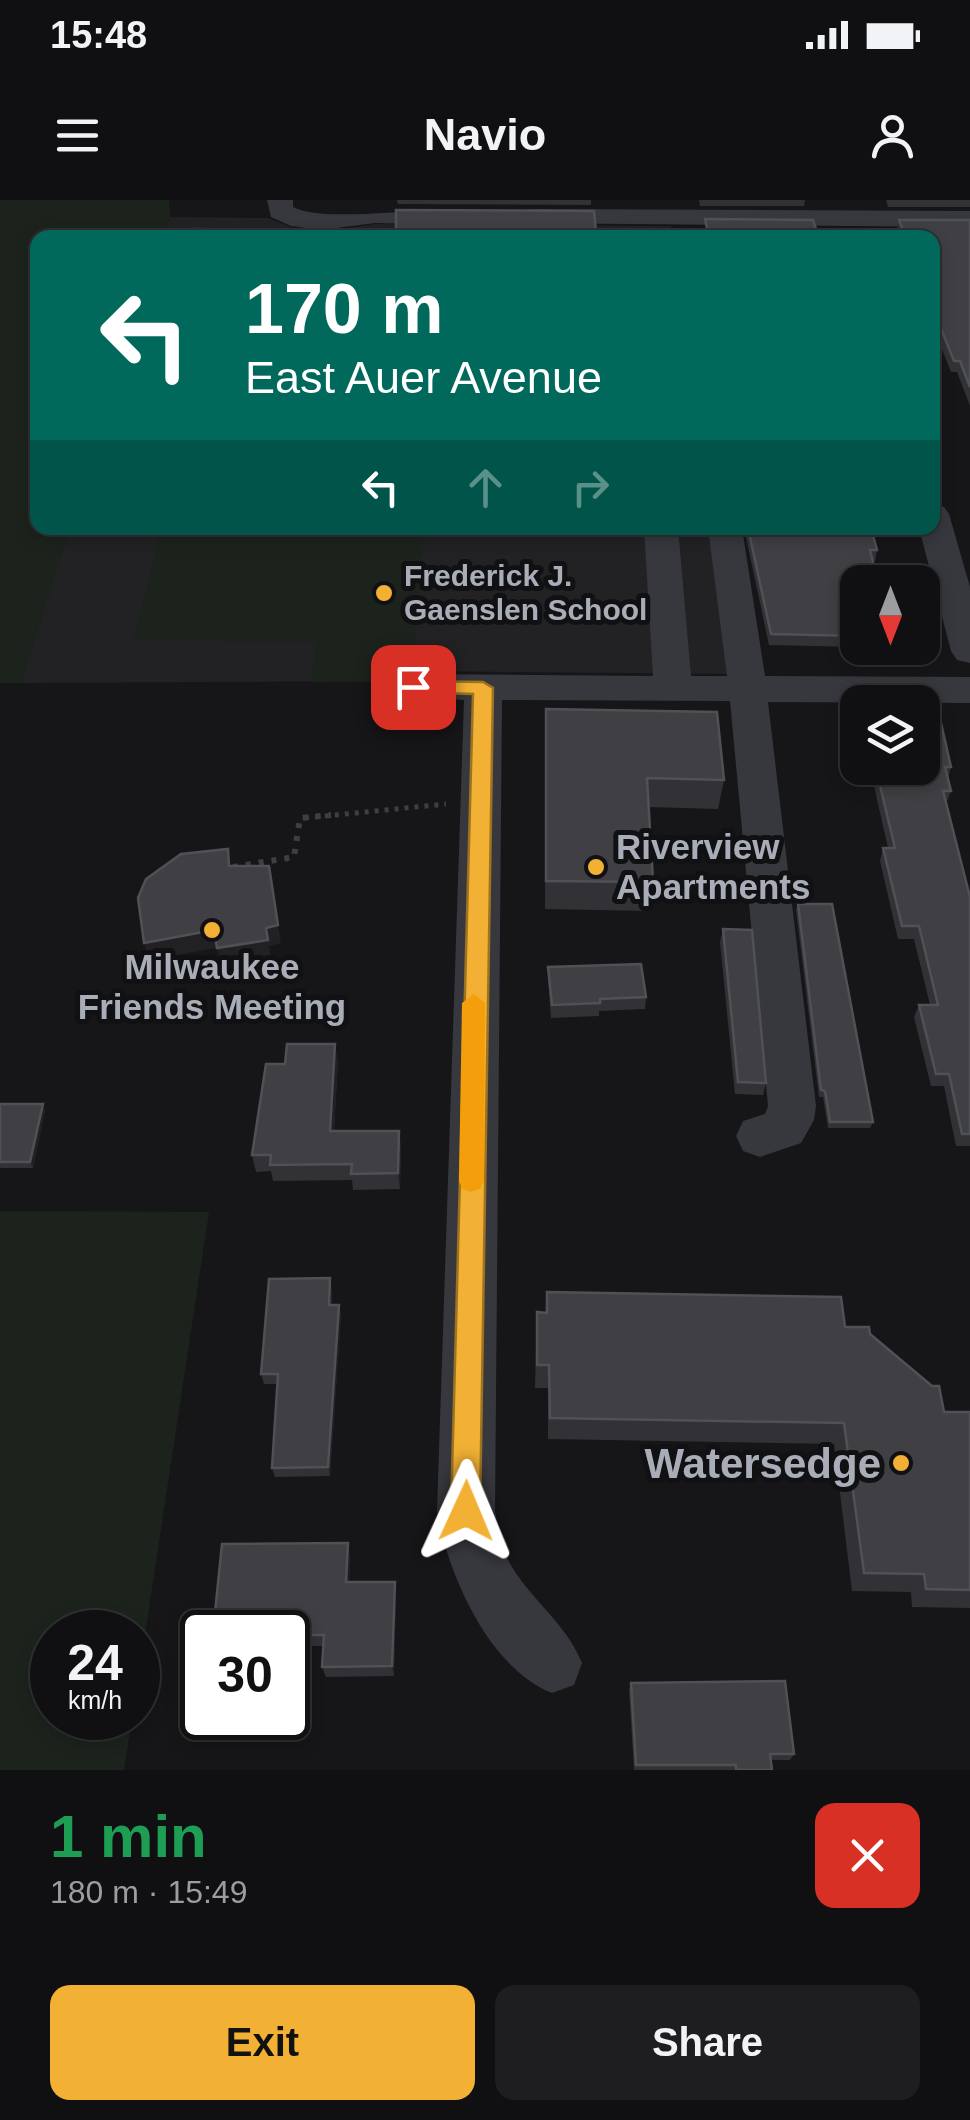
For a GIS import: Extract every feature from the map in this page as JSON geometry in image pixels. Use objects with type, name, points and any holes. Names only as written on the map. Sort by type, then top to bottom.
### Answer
[{"type":"street","points":[[280,200],[280,212],[291,219],[339,222],[361,216],[490,217],[639,228],[854,228],[970,218]]},
{"type":"street","points":[[663,535],[674,688]]},
{"type":"street","points":[[726,535],[748,689],[792,1106],[791,1119],[783,1130],[760,1136]]},
{"type":"street","points":[[938,535],[970,651]]},
{"type":"street","points":[[413,687],[970,690]]},
{"type":"street","points":[[483,688],[466,1511],[470,1544],[484,1581],[552,1663]]},
{"type":"path","points":[[232,867],[294,857],[300,818],[462,800]]},
{"type":"shaded area","points":[[0,200],[169,200],[165,230],[30,230],[30,535],[68,535],[20,683],[0,683]]},
{"type":"shaded area","points":[[170,217],[268,218],[299,230],[166,230]]},
{"type":"shaded area","points":[[374,224],[671,226],[672,230],[335,230]]},
{"type":"shaded area","name":"Frederick J. Gaenslen School","points":[[68,535],[711,535],[730,674],[413,671],[412,681],[20,683]]},
{"type":"shaded area","points":[[159,535],[423,535],[412,681],[311,682],[316,642],[134,640]]},
{"type":"shaded area","points":[[0,1211],[209,1212],[149,1610],[30,1610],[30,1740],[129,1740],[124,1770],[0,1770]]},
{"type":"building","points":[[396,210],[594,211],[596,230],[396,230]]},
{"type":"building","points":[[705,219],[813,220],[816,230],[707,230]]},
{"type":"building","points":[[899,220],[970,220],[970,387],[940,326],[940,230],[903,230]]},
{"type":"building","points":[[750,535],[873,535],[877,550],[870,550],[874,565],[840,565],[840,636],[771,634]]},
{"type":"building","name":"Riverview Apartments","points":[[546,709],[717,712],[724,780],[647,778],[653,882],[546,881]]},
{"type":"building","points":[[941,723],[951,767],[945,767],[951,791],[943,791],[970,897],[970,1134],[962,1134],[949,1074],[936,1074],[919,1005],[938,1005],[919,926],[902,926],[883,848],[895,848],[880,785],[940,785]]},
{"type":"building","name":"Milwaukee Friends Meeting","points":[[228,849],[229,866],[269,866],[278,925],[266,928],[268,940],[217,948],[214,930],[144,943],[138,898],[146,879],[181,854]]},
{"type":"building","points":[[798,904],[832,904],[873,1122],[830,1122],[825,1091],[821,1090]]},
{"type":"building","points":[[723,929],[752,930],[766,1083],[738,1082]]},
{"type":"building","points":[[641,964],[646,997],[552,1005],[548,967]]},
{"type":"building","points":[[287,1044],[335,1044],[330,1131],[399,1131],[398,1173],[351,1174],[352,1164],[270,1165],[271,1155],[252,1155],[266,1064],[285,1064]]},
{"type":"building","points":[[0,1104],[43,1104],[30,1162],[0,1162]]},
{"type":"building","points":[[330,1278],[329,1305],[339,1305],[328,1467],[272,1468],[278,1374],[261,1374],[269,1279]]},
{"type":"building","name":"Watersedge","points":[[547,1292],[841,1297],[845,1327],[869,1327],[870,1334],[932,1386],[939,1386],[944,1412],[970,1412],[970,1590],[926,1589],[924,1574],[864,1573],[844,1423],[550,1418],[549,1365],[537,1365],[537,1312],[547,1313]]},
{"type":"building","points":[[348,1543],[346,1582],[395,1582],[392,1666],[322,1667],[324,1635],[310,1635],[310,1610],[215,1610],[222,1544]]},
{"type":"building","points":[[785,1681],[794,1754],[770,1754],[772,1770],[736,1770],[736,1765],[636,1765],[631,1683]]},
{"type":"slow traffic","points":[[471,1181],[474,1003]]},
{"type":"place","name":"Frederick J. Gaenslen School","points":[[384,593]]},
{"type":"place","name":"Riverview Apartments","points":[[596,867]]},
{"type":"place","name":"Milwaukee Friends Meeting","points":[[212,930]]},
{"type":"place","name":"Watersedge","points":[[901,1463]]},
{"type":"route","points":[[413,687],[483,688],[473,1024],[466,1511]]}]
